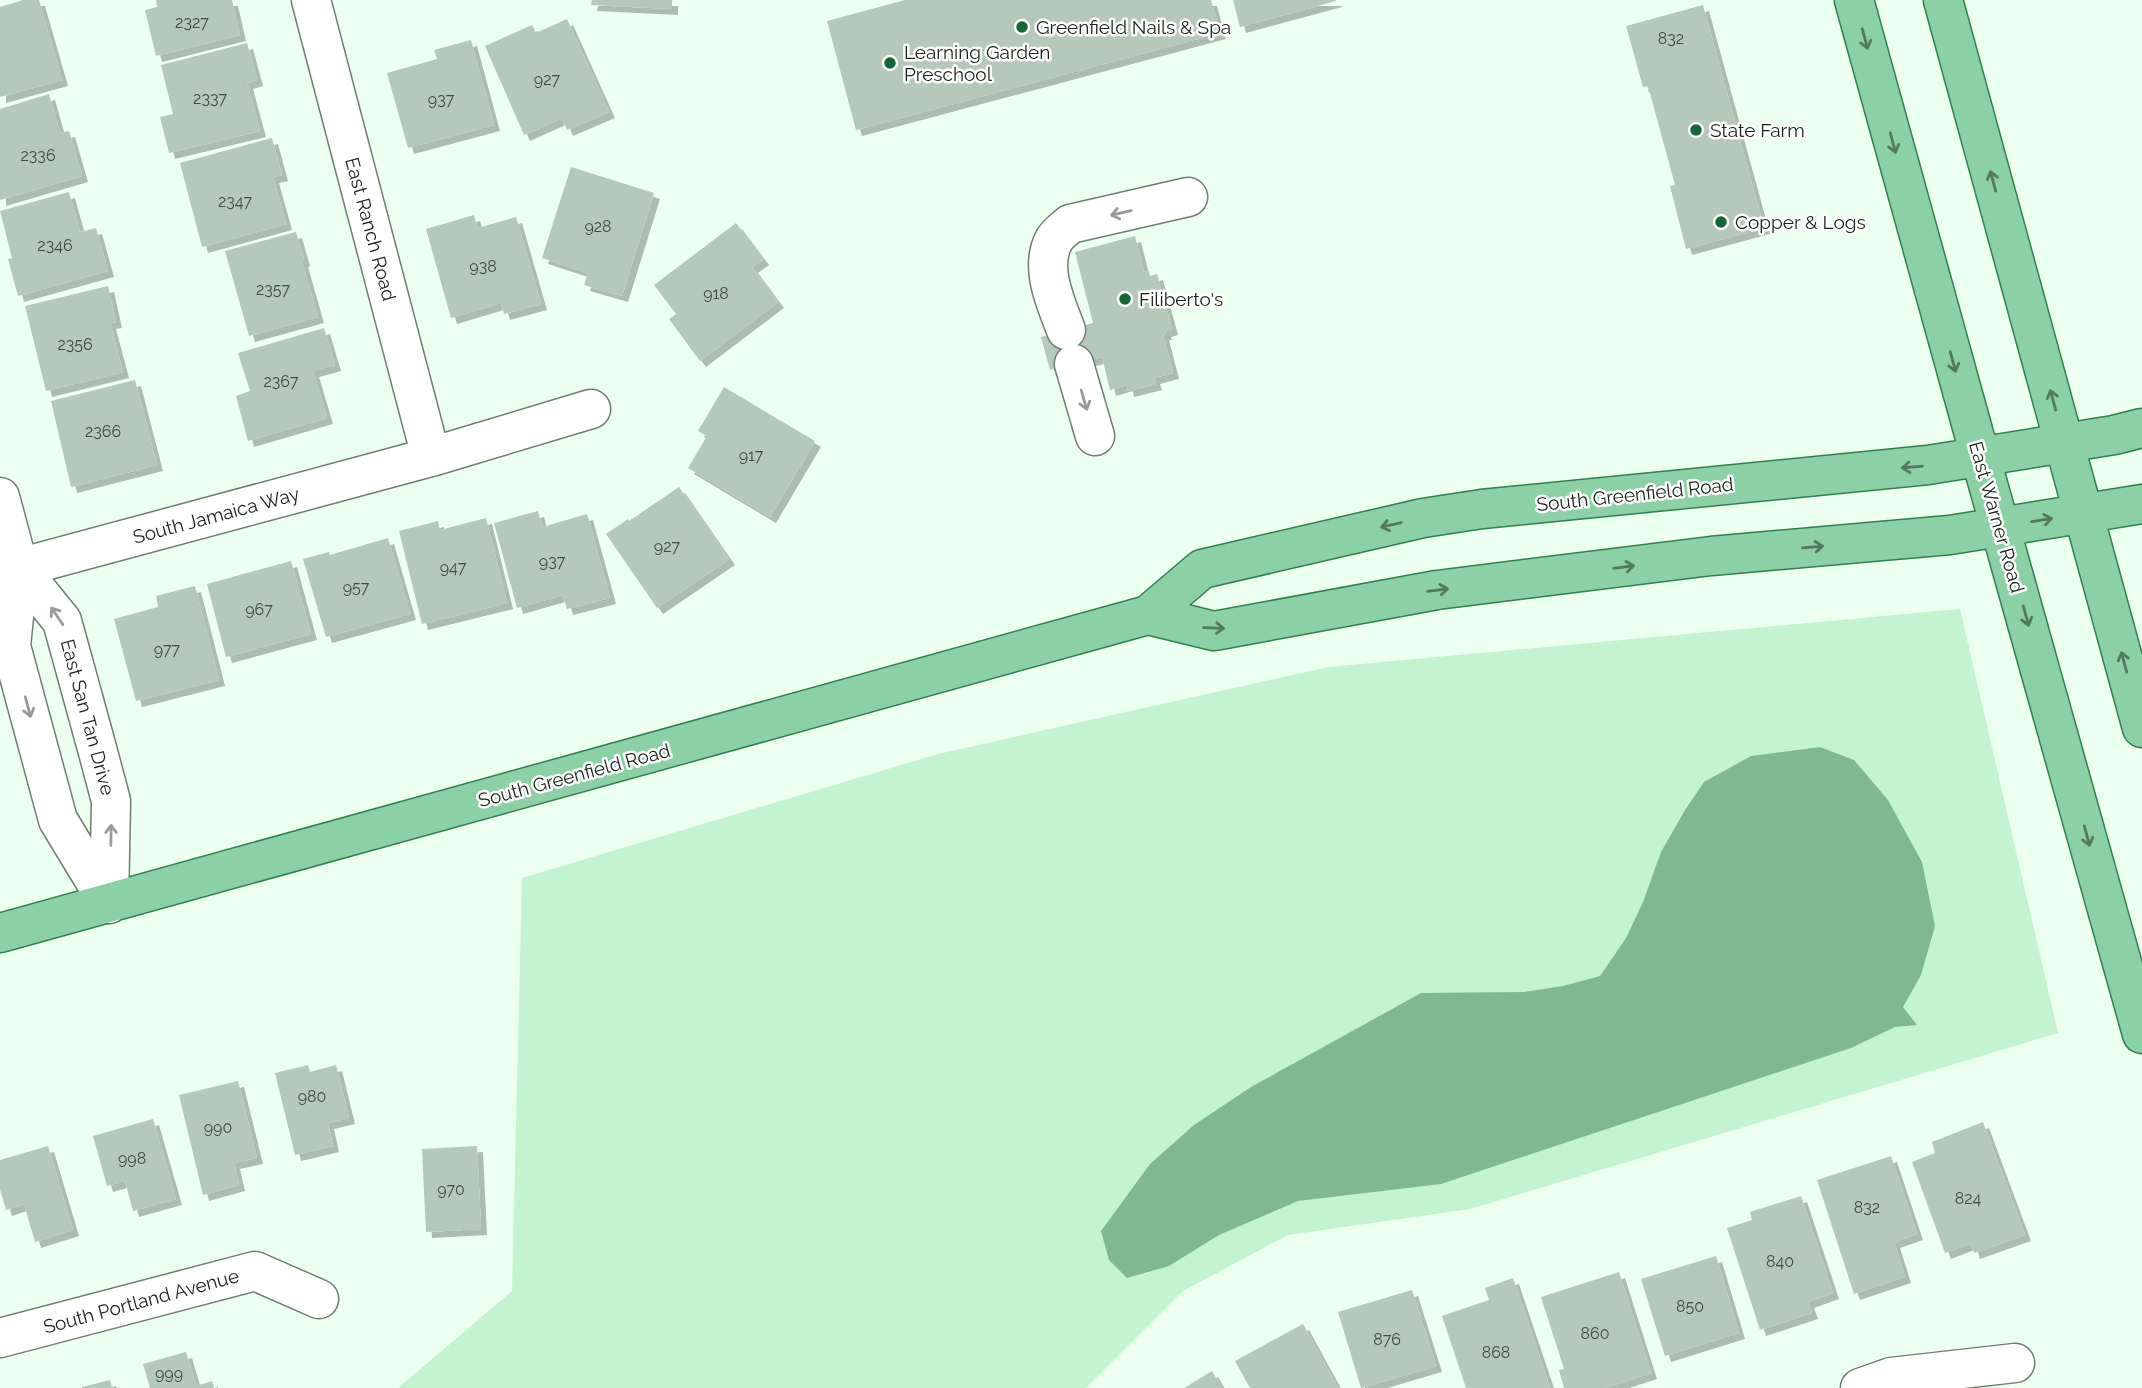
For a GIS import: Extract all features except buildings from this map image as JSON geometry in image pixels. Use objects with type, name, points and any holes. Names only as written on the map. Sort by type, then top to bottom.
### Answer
[{"type":"main road","name":"East Warner Road","points":[[1854,0],[1979,457],[2142,1034]]},
{"type":"main road","points":[[1942,0],[2142,728]]},
{"type":"main road","name":"South Greenfield Road","points":[[0,933],[1148,615],[1202,569],[1423,518],[1482,509],[1928,465],[2114,435],[2142,428]]},
{"type":"main road","name":"South Greenfield Road","points":[[1148,615],[1214,631],[1437,590],[1712,556],[1950,535],[2142,504]]},
{"type":"street","name":"East Ranch Road","points":[[310,0],[431,457]]},
{"type":"street","points":[[1095,436],[1053,293],[1049,252],[1056,237],[1070,224],[1188,197]]},
{"type":"street","name":"South Jamaica Way","points":[[9,570],[431,457],[591,409]]},
{"type":"street","name":"East San Tan Drive","points":[[0,497],[9,570],[11,646],[53,802],[58,820],[110,904]]},
{"type":"street","name":"East San Tan Drive","points":[[9,570],[62,621],[111,801],[110,904]]},
{"type":"street","name":"South Portland Avenue","points":[[0,1338],[255,1272],[319,1299]]},
{"type":"street","points":[[1860,1388],[1891,1377],[2015,1363]]},
{"type":"shaded area","points":[[1960,609],[2058,1033],[1470,1209],[1288,1235],[1183,1291],[1086,1388],[398,1388],[512,1291],[522,878],[938,754],[1328,667]]},
{"type":"shaded area","points":[[1820,747],[1854,760],[1888,800],[1922,862],[1935,926],[1921,975],[1903,1007],[1917,1025],[1895,1027],[1851,1048],[1441,1184],[1298,1201],[1219,1235],[1169,1266],[1127,1278],[1109,1260],[1101,1231],[1150,1164],[1194,1125],[1251,1087],[1421,993],[1524,992],[1563,986],[1600,976],[1626,938],[1643,902],[1661,852],[1704,782],[1751,756]]},
{"type":"place","name":"Greenfield Nails & Spa","points":[[1022,27]]},
{"type":"place","name":"Learning Garden Preschool","points":[[890,63]]},
{"type":"place","name":"State Farm","points":[[1696,130]]},
{"type":"place","name":"Copper & Logs","points":[[1721,222]]},
{"type":"place","name":"Filiberto's","points":[[1125,299]]}]
